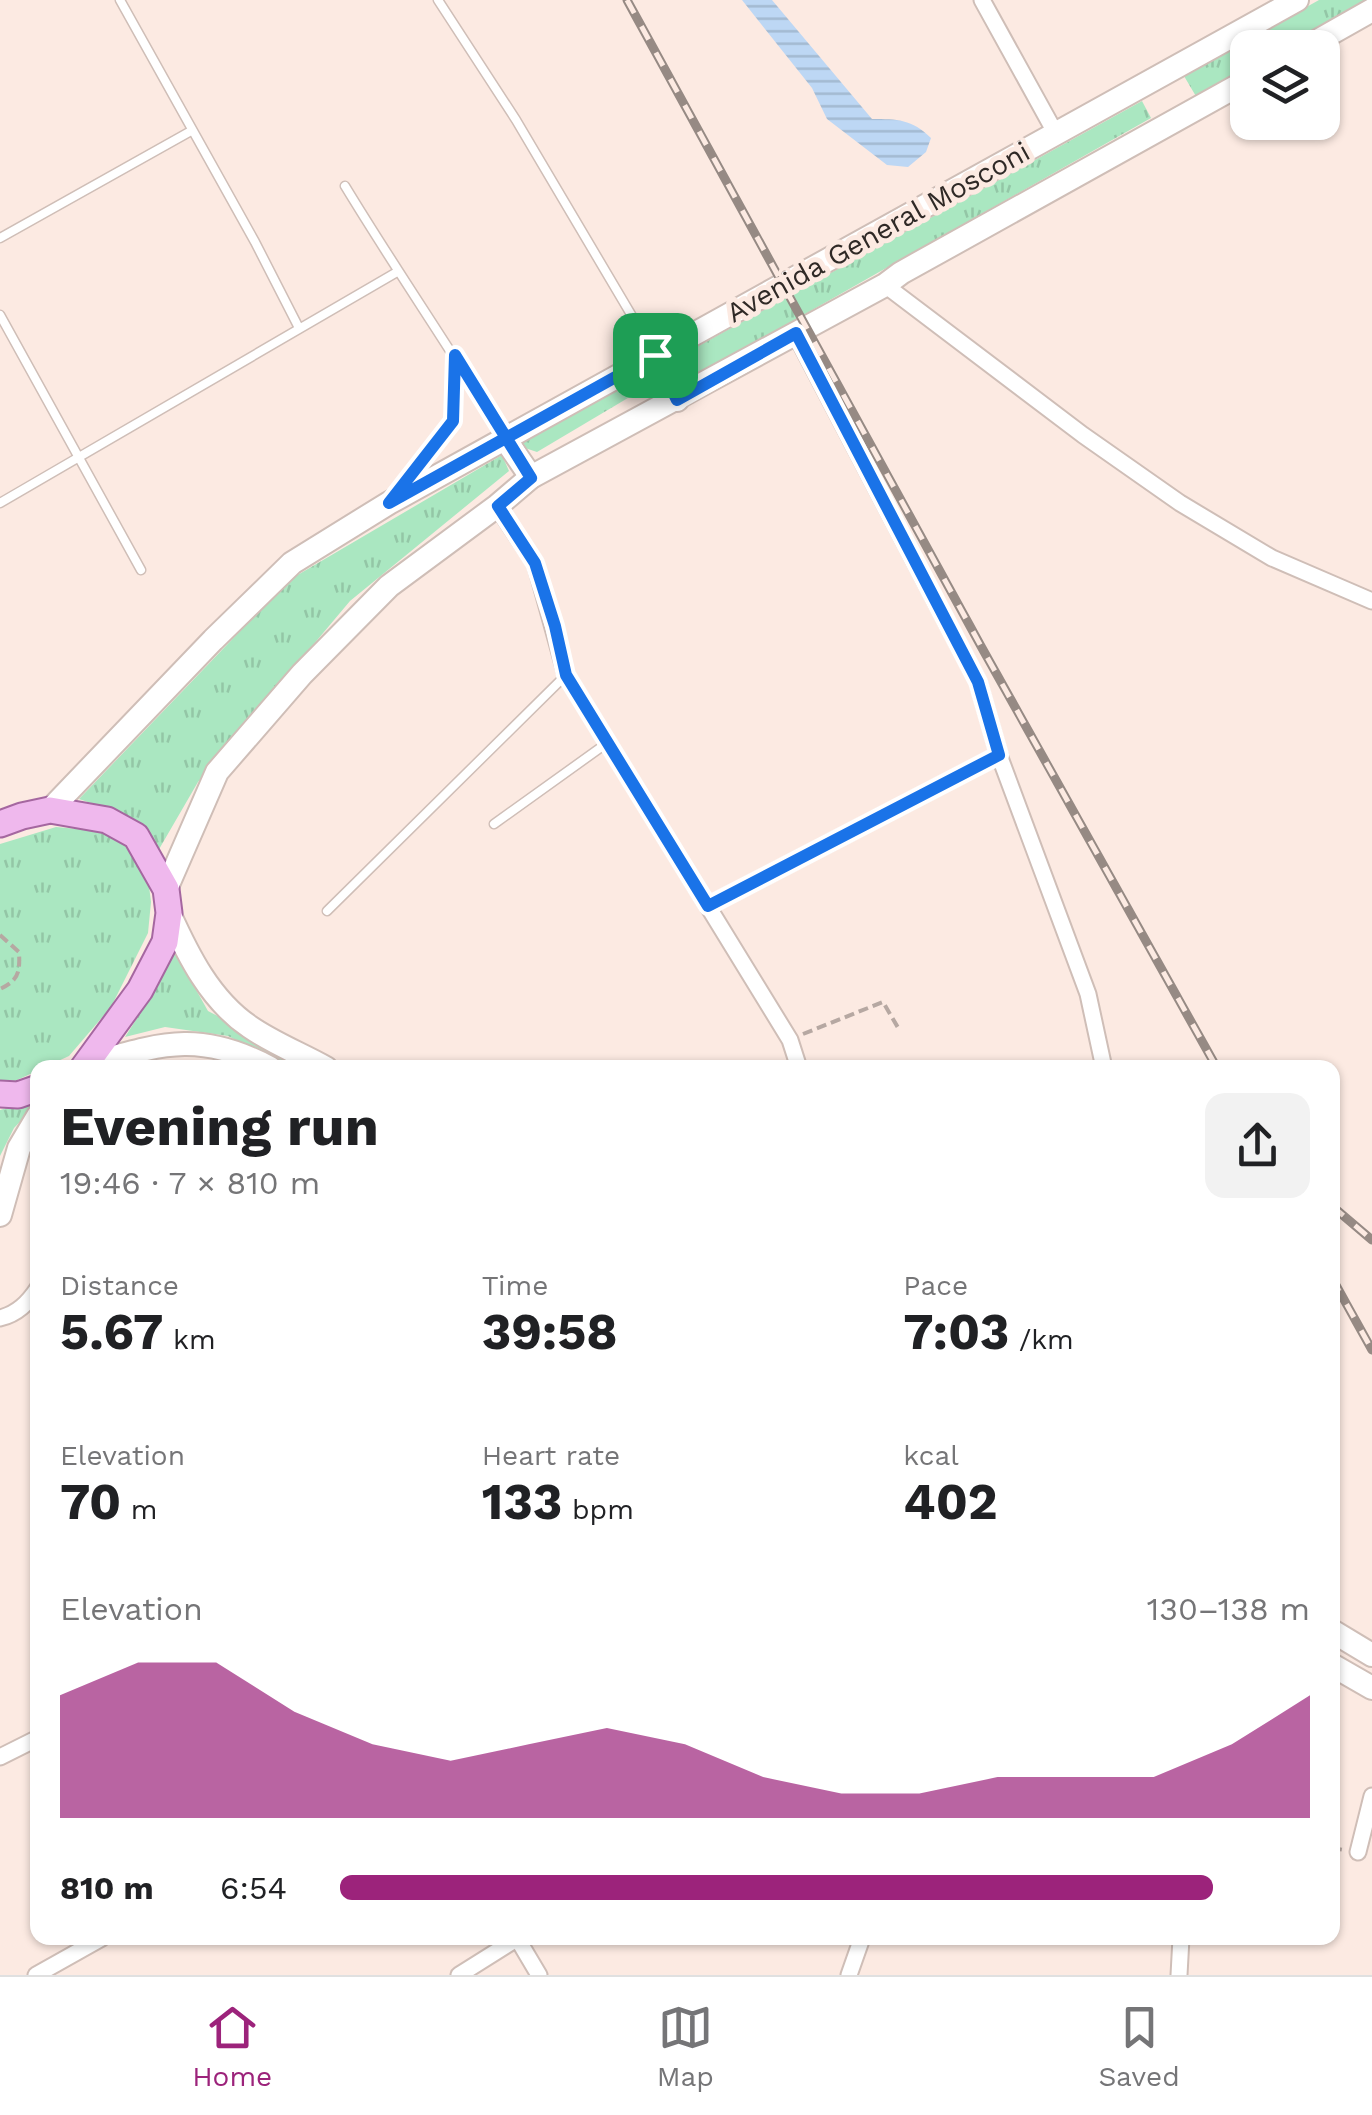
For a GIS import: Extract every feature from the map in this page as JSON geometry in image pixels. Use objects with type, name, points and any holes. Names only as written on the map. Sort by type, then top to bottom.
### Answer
[{"type":"main road","name":"Avenida General Mosconi","points":[[50,810],[292,563],[389,503],[1296,0]]},
{"type":"main road","points":[[1336,30],[1372,10]]},
{"type":"main road","points":[[1153,81],[1177,119]]},
{"type":"main road","name":"Avenida General Mosconi","points":[[168,901],[217,772],[302,674],[389,586],[531,478],[885,286],[900,273],[1230,90]]},
{"type":"main road","points":[[655,355],[677,400]]},
{"type":"main road","points":[[505,439],[531,478]]},
{"type":"main road","points":[[8,818],[50,810],[107,820],[136,836],[168,901],[187,954],[216,996],[248,1026],[311,1060]]},
{"type":"main road","points":[[90,1060],[140,990],[165,942],[168,901]]},
{"type":"main road","points":[[106,1060],[159,1044],[188,1042],[255,1060]]},
{"type":"main road","points":[[0,1094],[30,1091]]},
{"type":"main road","points":[[0,1215],[18,1148],[30,1129]]},
{"type":"main road","points":[[1340,1636],[1372,1654]]},
{"type":"main road","points":[[1340,1669],[1372,1688]]},
{"type":"street","points":[[982,0],[1056,134]]},
{"type":"street","points":[[885,286],[1180,503],[1272,558],[1372,602]]},
{"type":"street","points":[[796,333],[978,682],[999,755],[1088,994],[1102,1060]]},
{"type":"street","points":[[498,506],[535,563],[566,675],[790,1040],[796,1060]]},
{"type":"street","points":[[708,906],[999,755]]},
{"type":"street","points":[[0,1318],[12,1315],[30,1300]]},
{"type":"street","points":[[0,1758],[30,1742]]},
{"type":"street","points":[[1358,1852],[1372,1796]]},
{"type":"street","points":[[36,1975],[90,1945]]},
{"type":"street","points":[[460,1975],[507,1945]]},
{"type":"street","points":[[522,1945],[539,1975]]},
{"type":"street","points":[[849,1975],[860,1945]]},
{"type":"street","points":[[1179,1975],[1181,1945]]},
{"type":"lane","points":[[120,0],[300,328]]},
{"type":"lane","points":[[438,0],[516,120],[655,355]]},
{"type":"lane","points":[[0,238],[192,131]]},
{"type":"lane","points":[[346,186],[396,272],[455,355],[505,439]]},
{"type":"lane","points":[[0,503],[396,272]]},
{"type":"lane","points":[[0,315],[142,570]]},
{"type":"lane","points":[[389,503],[453,421],[455,355]]},
{"type":"lane","points":[[327,911],[566,675]]},
{"type":"lane","points":[[494,824],[607,743]]},
{"type":"path","points":[[0,935],[20,952],[20,971],[14,982],[0,989]]},
{"type":"path","points":[[790,1040],[883,1002],[900,1031]]},
{"type":"green space","points":[[1319,0],[1372,0],[1318,30],[1266,30]]},
{"type":"green space","points":[[1230,50],[1230,79],[1197,98],[1184,76]]},
{"type":"green space","points":[[1142,101],[1151,118],[685,382],[673,360]]},
{"type":"green space","points":[[638,374],[633,395],[537,452],[519,446],[519,440]]},
{"type":"green space","points":[[502,455],[509,471],[350,601],[198,782],[158,851],[126,815],[79,799],[289,580]]},
{"type":"green space","points":[[56,827],[100,831],[128,845],[148,878],[151,902],[148,933],[111,1007],[69,1056],[60,1060],[30,1060],[30,1074],[15,1081],[0,1080],[0,844]]},
{"type":"green space","points":[[173,949],[208,1011],[302,1060],[274,1060],[228,1036],[165,1027],[125,1037],[159,984]]},
{"type":"green space","points":[[30,1101],[30,1111],[14,1128],[0,1156],[0,1110]]},
{"type":"water","points":[[742,0],[772,0],[872,119],[897,120],[917,127],[931,138],[926,152],[908,167],[887,165],[827,119],[812,88]]},
{"type":"railway","points":[[627,0],[1213,1060]]},
{"type":"railway","points":[[1340,1213],[1372,1240]]},
{"type":"railway","points":[[1340,1292],[1372,1350]]},
{"type":"route","points":[[655,355],[505,439],[389,503],[453,421],[455,355],[505,439],[531,478],[498,506],[535,563],[566,675],[708,906],[999,755],[978,682],[796,333],[677,400],[655,355]]}]
